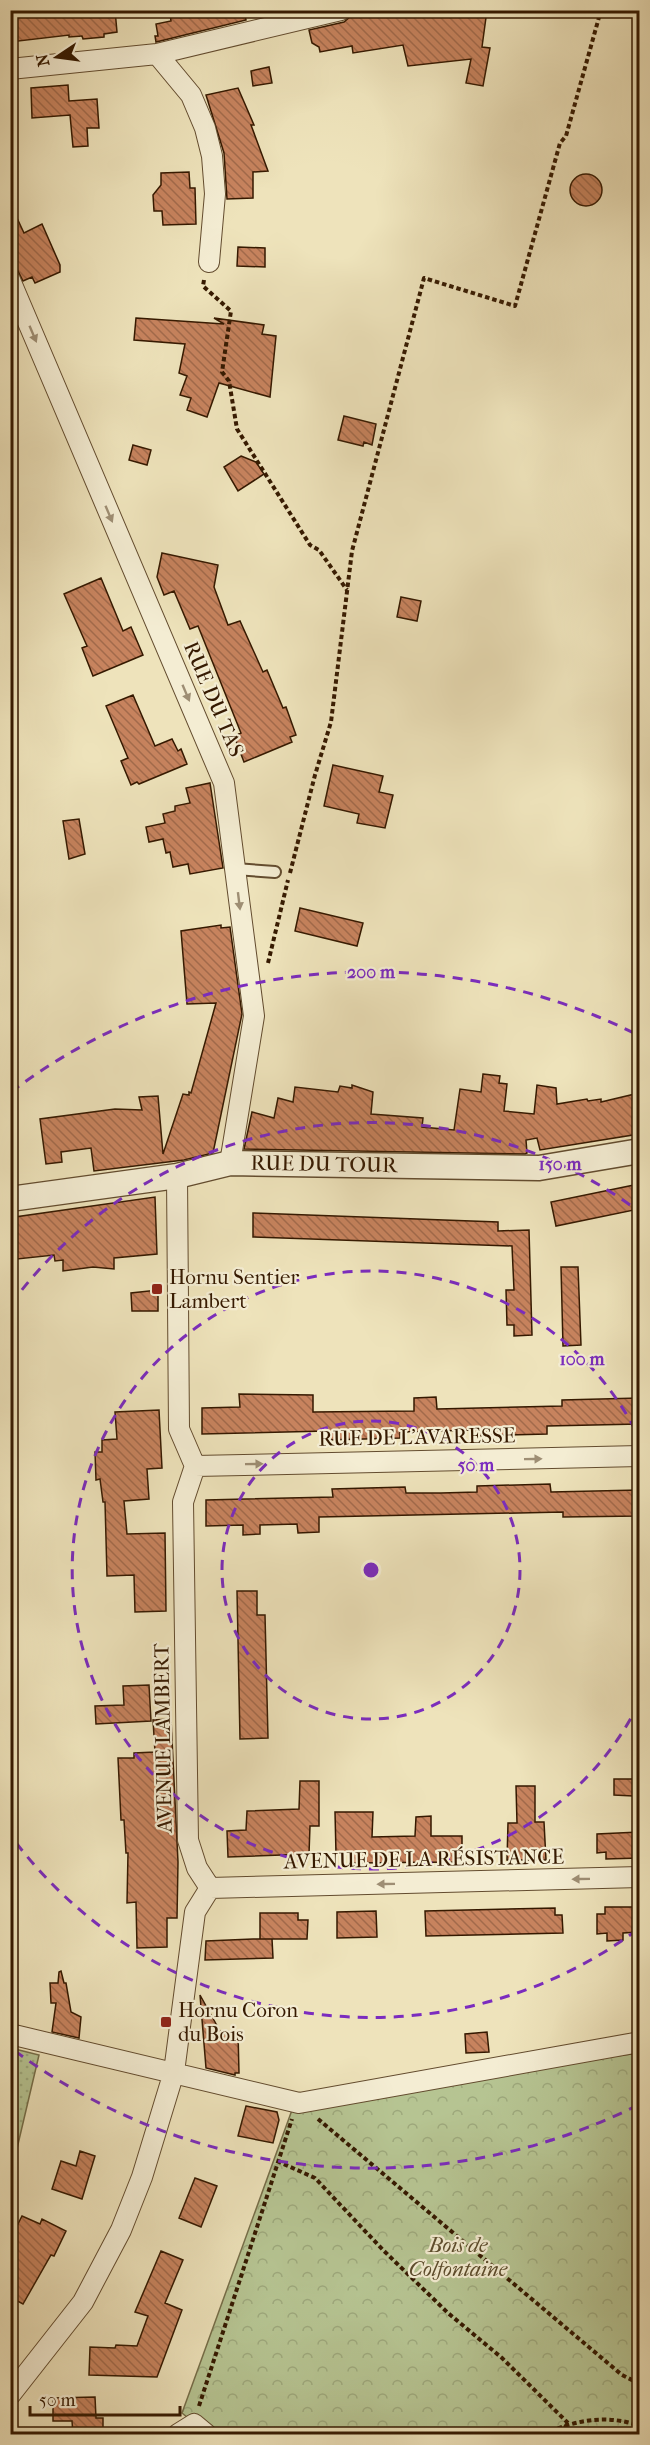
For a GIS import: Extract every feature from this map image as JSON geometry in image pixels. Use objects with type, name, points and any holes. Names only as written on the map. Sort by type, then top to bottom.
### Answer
[{"type":"street","points":[[10,69],[157,54],[340,10]]},
{"type":"street","points":[[157,54],[191,95],[205,128],[212,156],[215,194],[209,262]]},
{"type":"street","name":"RUE DU TAS","points":[[10,280],[224,783],[254,1016],[230,1163]]},
{"type":"street","name":"RUE DU TOUR","points":[[10,1199],[177,1176],[230,1163],[539,1168],[639,1151]]},
{"type":"street","points":[[177,1176],[179,1430],[195,1466]]},
{"type":"street","name":"RUE DE L'AVARESSE","points":[[195,1466],[639,1456]]},
{"type":"street","name":"AVENUE LAMBERT","points":[[195,1466],[183,1502],[188,1840],[197,1868],[210,1888]]},
{"type":"street","name":"AVENUE DE LA RÉSISTANCE","points":[[210,1888],[639,1877]]},
{"type":"street","points":[[10,2395],[83,2302],[121,2230],[142,2177],[174,2072],[195,1912],[210,1888]]},
{"type":"street","points":[[10,2034],[298,2103],[639,2042]]},
{"type":"lane","points":[[235,869],[275,872]]},
{"type":"path","points":[[266,970],[315,775],[331,722],[352,551],[424,278],[515,306],[560,143],[566,136],[601,10]]},
{"type":"path","points":[[209,262],[203,286],[231,311],[222,372],[229,381],[237,429],[310,545],[319,550],[347,590]]},
{"type":"path","points":[[193,2431],[277,2161],[298,2103],[622,2375],[639,2384]]},
{"type":"path","points":[[277,2161],[315,2178],[440,2306],[502,2358],[568,2424]]},
{"type":"path","points":[[544,2434],[588,2419],[639,2426]]},
{"type":"path","points":[[561,2434],[568,2424]]},
{"type":"green space","points":[[10,2048],[39,2055],[11,2174]]},
{"type":"green space","name":"Bois de Colfontaine","points":[[639,2053],[639,2434],[208,2434],[182,2413],[296,2099]]},
{"type":"building","points":[[10,10],[115,10],[117,32],[104,34],[104,37],[83,39],[82,36],[69,37],[69,35],[10,42]]},
{"type":"building","points":[[184,10],[244,10],[246,20],[156,42],[155,36],[158,36],[156,24],[171,21],[170,14]]},
{"type":"building","points":[[380,10],[487,10],[482,47],[490,48],[483,86],[466,83],[471,59],[408,66],[403,45],[353,53],[352,46],[320,52],[319,47],[312,43],[309,30],[344,22],[351,16]]},
{"type":"building","points":[[269,67],[272,83],[253,86],[251,71]]},
{"type":"building","points":[[68,85],[69,101],[97,99],[99,128],[87,128],[88,146],[73,147],[70,115],[32,118],[31,88]]},
{"type":"building","points":[[238,88],[254,125],[251,125],[268,171],[253,172],[253,198],[227,199],[224,153],[206,95]]},
{"type":"building","points":[[189,172],[190,188],[195,188],[196,224],[163,225],[162,211],[154,211],[153,195],[161,185],[161,173]]},
{"type":"building","points":[[586,174],[597,179],[602,190],[597,201],[586,206],[575,201],[570,190],[575,179]]},
{"type":"building","points":[[10,203],[24,233],[42,224],[60,265],[60,272],[35,283],[32,277],[23,281],[18,271],[10,268]]},
{"type":"building","points":[[238,247],[265,248],[265,267],[237,266]]},
{"type":"building","points":[[136,318],[224,324],[214,318],[264,325],[262,334],[276,336],[270,397],[219,383],[207,417],[187,410],[191,398],[180,395],[187,376],[179,373],[185,344],[134,340]]},
{"type":"building","points":[[344,416],[376,424],[372,445],[364,442],[363,446],[338,440]]},
{"type":"building","points":[[133,445],[151,450],[147,465],[129,460]]},
{"type":"building","points":[[241,456],[256,462],[264,474],[238,491],[224,467]]},
{"type":"building","points":[[162,553],[218,565],[214,587],[228,625],[240,621],[263,672],[267,670],[283,708],[286,707],[296,735],[290,737],[292,742],[244,762],[234,736],[241,733],[198,626],[190,629],[174,591],[164,595],[157,577]]},
{"type":"building","points":[[101,578],[123,631],[131,627],[143,655],[93,676],[82,648],[87,646],[64,594]]},
{"type":"building","points":[[401,597],[421,601],[417,621],[397,617]]},
{"type":"building","points":[[133,695],[155,746],[172,739],[178,751],[181,749],[187,764],[139,784],[137,782],[131,785],[121,761],[128,758],[106,706]]},
{"type":"building","points":[[333,765],[383,776],[379,792],[393,795],[385,828],[357,823],[359,814],[324,806]]},
{"type":"building","points":[[210,783],[223,868],[190,874],[188,864],[173,867],[170,852],[166,853],[163,839],[149,842],[146,827],[165,823],[163,814],[175,811],[175,806],[190,803],[186,788]]},
{"type":"building","points":[[79,819],[85,854],[69,859],[63,821]]},
{"type":"building","points":[[300,908],[363,923],[357,946],[295,931]]},
{"type":"building","points":[[221,925],[221,928],[230,927],[242,1014],[213,1153],[184,1160],[94,1171],[91,1148],[61,1152],[62,1162],[46,1164],[40,1119],[115,1109],[142,1110],[139,1097],[158,1096],[163,1154],[183,1094],[191,1093],[216,1003],[187,1004],[181,931]]},
{"type":"building","points":[[483,1074],[500,1076],[499,1083],[507,1084],[504,1111],[534,1114],[537,1085],[556,1088],[557,1104],[587,1099],[588,1101],[601,1099],[601,1102],[639,1093],[639,1134],[540,1150],[537,1138],[526,1140],[527,1153],[525,1154],[244,1149],[252,1112],[274,1118],[278,1098],[293,1102],[295,1087],[338,1092],[340,1086],[352,1088],[352,1085],[373,1092],[371,1114],[423,1118],[422,1127],[454,1130],[460,1089],[481,1092]]},
{"type":"building","points":[[639,1184],[639,1209],[556,1226],[551,1202]]},
{"type":"building","points":[[155,1197],[157,1254],[114,1258],[114,1269],[93,1267],[63,1271],[63,1260],[55,1261],[54,1255],[17,1259],[17,1256],[10,1257],[10,1229],[15,1229],[15,1217]]},
{"type":"building","points":[[253,1213],[498,1222],[498,1231],[529,1230],[532,1335],[514,1336],[514,1325],[507,1325],[506,1290],[514,1290],[512,1246],[253,1237]]},
{"type":"building","points":[[561,1267],[578,1267],[581,1345],[563,1346]]},
{"type":"building","points":[[158,1290],[158,1311],[132,1311],[131,1293]]},
{"type":"building","points":[[239,1394],[313,1395],[313,1412],[414,1411],[414,1398],[436,1397],[437,1409],[562,1406],[562,1400],[639,1398],[639,1424],[547,1426],[547,1434],[474,1436],[474,1430],[400,1432],[400,1438],[327,1440],[327,1431],[202,1434],[202,1408],[240,1407]]},
{"type":"building","points":[[159,1410],[162,1468],[147,1469],[149,1499],[124,1501],[127,1534],[165,1533],[166,1611],[135,1612],[134,1575],[107,1576],[105,1502],[103,1502],[100,1479],[96,1480],[95,1452],[102,1452],[102,1440],[117,1439],[115,1412]]},
{"type":"building","points":[[550,1484],[551,1492],[639,1490],[639,1516],[563,1517],[563,1512],[319,1517],[319,1532],[298,1533],[297,1524],[260,1525],[260,1534],[243,1535],[243,1525],[206,1526],[206,1500],[333,1497],[332,1489],[405,1487],[406,1493],[441,1493],[477,1492],[477,1486]]},
{"type":"building","points":[[237,1591],[257,1591],[257,1615],[265,1615],[268,1738],[240,1739]]},
{"type":"building","points":[[149,1685],[151,1721],[96,1724],[95,1706],[124,1705],[123,1686]]},
{"type":"building","points":[[171,1719],[178,1862],[177,1918],[167,1918],[167,1947],[137,1948],[136,1902],[127,1903],[128,1853],[126,1853],[124,1820],[121,1820],[118,1758],[134,1758],[134,1753],[155,1752],[153,1720]]},
{"type":"building","points":[[614,1779],[633,1779],[633,1796],[614,1795]]},
{"type":"building","points":[[300,1781],[319,1781],[319,1826],[310,1826],[309,1854],[228,1857],[227,1831],[246,1830],[247,1811],[299,1809]]},
{"type":"building","points":[[516,1786],[535,1786],[535,1822],[544,1822],[546,1860],[507,1860],[508,1823],[517,1823]]},
{"type":"building","points":[[335,1812],[373,1812],[372,1837],[415,1836],[416,1817],[431,1816],[431,1836],[462,1836],[462,1855],[454,1855],[454,1862],[353,1863],[353,1854],[336,1854]]},
{"type":"building","points":[[639,1832],[639,1858],[606,1859],[606,1852],[597,1853],[597,1834]]},
{"type":"building","points":[[605,1907],[639,1907],[639,1932],[623,1933],[623,1940],[607,1941],[607,1933],[597,1934],[597,1914],[605,1914]]},
{"type":"building","points":[[555,1908],[555,1915],[562,1915],[563,1933],[426,1936],[425,1911]]},
{"type":"building","points":[[376,1911],[377,1937],[337,1938],[337,1912]]},
{"type":"building","points":[[260,1913],[298,1913],[298,1920],[308,1920],[307,1939],[260,1939]]},
{"type":"building","points":[[272,1939],[273,1958],[205,1960],[206,1941]]},
{"type":"building","points":[[61,1971],[64,1983],[66,1983],[71,2012],[81,2017],[79,2038],[52,2032],[56,2003],[51,2003],[50,1983],[58,1983]]},
{"type":"building","points":[[200,1995],[220,2031],[238,2032],[239,2073],[235,2075],[206,2068]]},
{"type":"building","points":[[487,2032],[489,2052],[466,2053],[465,2034]]},
{"type":"building","points":[[246,2106],[277,2112],[279,2120],[273,2143],[238,2136]]},
{"type":"building","points":[[80,2151],[95,2156],[82,2199],[52,2189],[61,2161],[76,2166]]},
{"type":"building","points":[[195,2178],[217,2186],[201,2227],[179,2218]]},
{"type":"building","points":[[22,2216],[40,2224],[42,2219],[66,2231],[54,2256],[51,2255],[23,2304],[10,2297],[10,2240]]},
{"type":"building","points":[[161,2251],[183,2260],[165,2303],[182,2310],[157,2377],[89,2375],[90,2347],[137,2346],[148,2316],[135,2312]]},
{"type":"building","points":[[95,2397],[96,2418],[103,2418],[103,2434],[73,2434],[72,2421],[53,2421],[53,2398]]},
{"type":"place","name":"Hornu Sentier Lambert","points":[[157,1289]]},
{"type":"place","name":"Hornu Coron du Bois","points":[[166,2022]]}]
